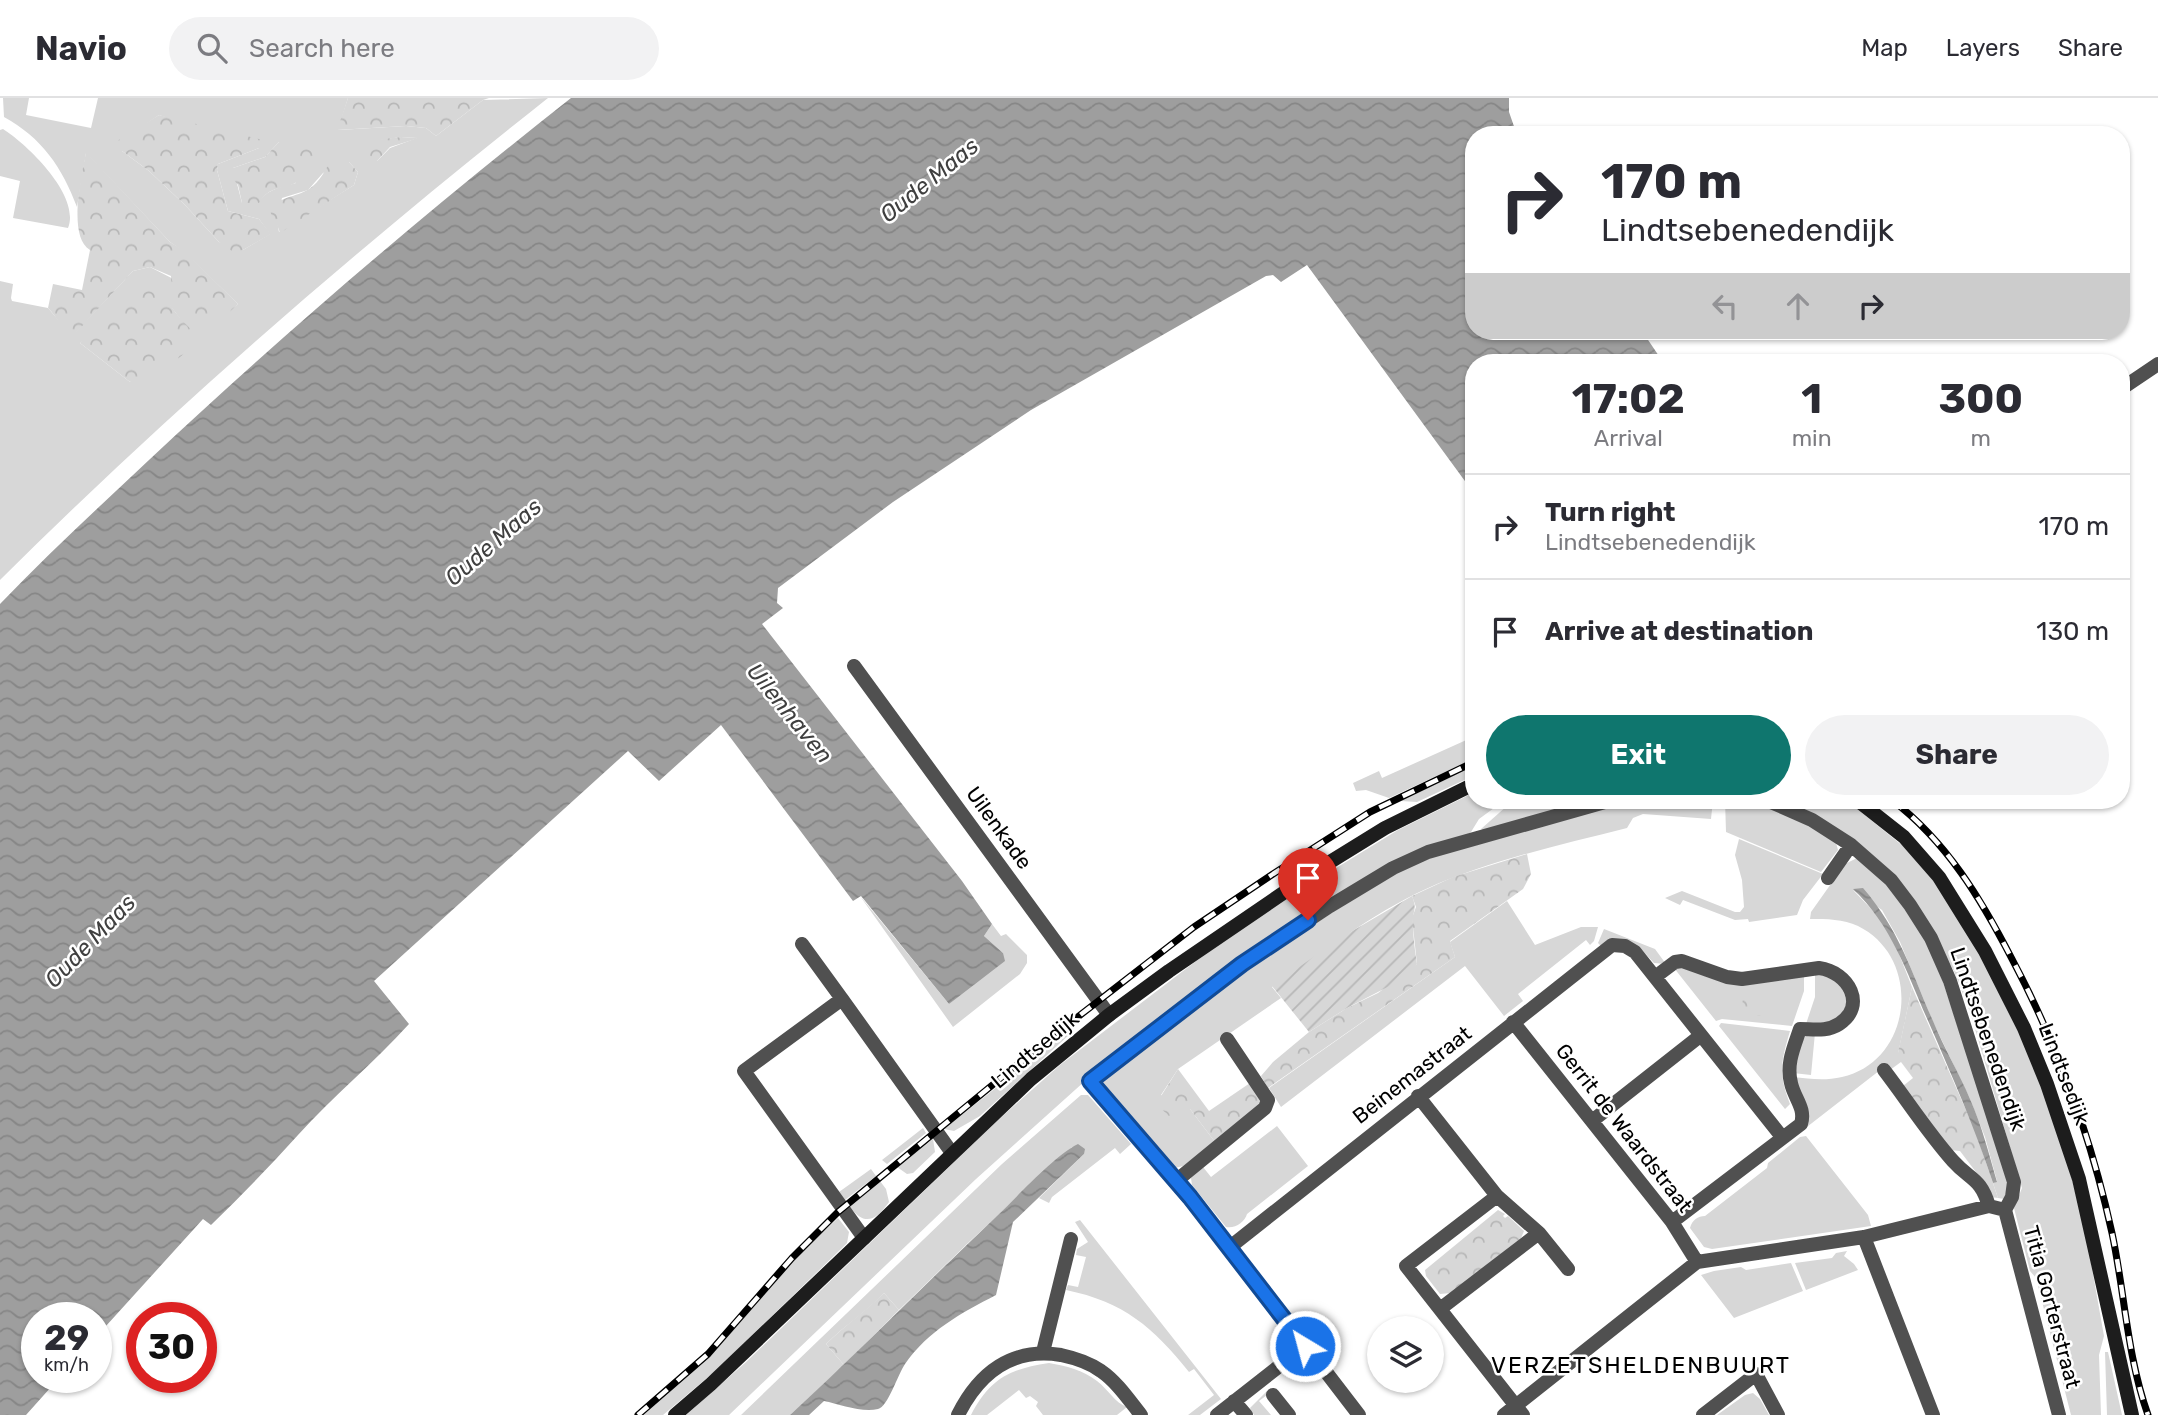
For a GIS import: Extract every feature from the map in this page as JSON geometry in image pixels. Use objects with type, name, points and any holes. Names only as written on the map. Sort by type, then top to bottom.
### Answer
[{"type":"main road","name":"Lindtsedijk","points":[[675,1415],[711,1384],[1031,1079],[1109,1016],[1179,964],[1317,870],[1404,818],[1465,788]]},
{"type":"main road","name":"Lindtsedijk","points":[[1868,809],[1904,837],[1939,877],[1985,951],[2024,1028],[2052,1096],[2079,1179],[2132,1415]]},
{"type":"street","points":[[2130,383],[2158,363]]},
{"type":"street","name":"Uilenkade","points":[[855,666],[1109,1016]]},
{"type":"street","points":[[1359,1415],[1230,1247],[1090,1081],[1242,964],[1393,868],[1428,852],[1580,809]]},
{"type":"street","name":"Lindtsebenedendijk","points":[[1786,809],[1812,820],[1851,845],[1891,880],[1931,938],[1950,981],[2014,1182],[2012,1197],[2005,1210]]},
{"type":"street","points":[[1828,878],[1851,845]]},
{"type":"street","points":[[802,944],[952,1153]]},
{"type":"street","name":"Beinemastraat","points":[[1230,1247],[1612,945],[1625,946],[1635,952],[1655,977]]},
{"type":"street","points":[[1672,1222],[1782,1137],[1797,1130],[1804,1118],[1803,1109],[1791,1085],[1789,1071],[1790,1056],[1800,1029],[1830,1028],[1844,1020],[1850,1012],[1852,994],[1843,977],[1837,972],[1819,968],[1742,979],[1727,977],[1682,961],[1675,962],[1655,977],[1782,1137]]},
{"type":"street","points":[[842,999],[744,1071],[864,1238]]},
{"type":"street","name":"Gerrit de Waardstraat","points":[[1513,1022],[1672,1222],[1697,1262]]},
{"type":"street","points":[[1592,1121],[1700,1036]]},
{"type":"street","points":[[1176,1181],[1265,1108],[1268,1100],[1227,1039]]},
{"type":"street","points":[[1884,1070],[1955,1163],[1978,1180],[1989,1206]]},
{"type":"street","points":[[1418,1096],[1497,1195],[1539,1233],[1568,1269]]},
{"type":"street","points":[[1497,1195],[1406,1266],[1520,1410]]},
{"type":"street","points":[[1504,1415],[1520,1410],[1697,1262],[1864,1237],[1989,1206],[2005,1210]]},
{"type":"street","name":"Titia Gorterstraat","points":[[2005,1210],[2059,1415]]},
{"type":"street","points":[[1440,1309],[1539,1233]]},
{"type":"street","points":[[1864,1237],[1933,1415]]},
{"type":"street","points":[[1043,1352],[1071,1239]]},
{"type":"street","points":[[1217,1415],[1305,1346]]},
{"type":"street","points":[[958,1415],[984,1377],[1012,1359],[1043,1352],[1073,1357],[1099,1369],[1111,1378],[1141,1415]]},
{"type":"street","points":[[1703,1415],[1756,1374],[1778,1415]]},
{"type":"street","points":[[1273,1395],[1289,1415]]},
{"type":"street","points":[[1234,1401],[1246,1415]]},
{"type":"green space","points":[[3,98],[29,98],[26,115],[91,128],[98,98],[348,98],[338,130],[406,126],[426,128],[436,136],[483,100],[548,98],[406,213],[267,331],[132,453],[0,580],[0,281],[13,284],[12,301],[48,308],[72,336],[133,271],[150,267],[232,309],[238,304],[183,251],[170,242],[86,153],[77,207],[65,179],[49,155],[29,134],[4,117]],"holes":[[[159,115],[259,148],[218,164],[217,170],[228,211],[259,219],[270,234],[243,250],[219,242],[149,171],[122,151],[124,139]],[[401,137],[417,138],[390,148],[376,162],[366,157],[374,141]],[[279,142],[296,183],[272,190],[260,200],[242,203],[233,168],[265,157]],[[349,162],[358,172],[354,185],[279,232],[277,221],[282,198],[308,190],[323,173]],[[161,284],[166,300],[181,320],[130,382],[80,343]]]},
{"type":"green space","points":[[348,98],[489,98],[436,136],[426,128],[406,126],[337,130]]},
{"type":"green space","points":[[159,115],[263,140],[259,148],[218,164],[217,170],[228,211],[259,219],[271,234],[243,250],[233,252],[219,242],[149,171],[122,151],[117,141]]},
{"type":"green space","points":[[3,129],[38,159],[60,187],[70,215],[68,228],[13,218],[20,181],[0,176],[0,130]]},
{"type":"green space","points":[[401,137],[419,138],[390,147],[377,161],[379,165],[340,144]]},
{"type":"green space","points":[[279,142],[321,151],[308,172],[297,182],[272,190],[259,203],[242,203],[238,185],[229,174],[233,168],[265,157]]},
{"type":"green space","points":[[86,152],[170,242],[183,250],[238,304],[220,321],[208,326],[195,317],[178,298],[171,276],[150,267],[133,271],[72,337],[65,330],[48,308],[53,284],[82,290],[90,250],[83,243],[78,219],[79,189]]},
{"type":"green space","points":[[332,158],[349,162],[358,172],[354,185],[280,233],[270,210],[283,199],[313,186]]},
{"type":"green space","points":[[149,278],[162,284],[171,306],[197,335],[178,359],[130,382],[80,343],[139,281]]},
{"type":"green space","points":[[1465,741],[1465,763],[1389,798],[1366,790],[1356,791],[1353,783],[1379,771],[1382,778]]},
{"type":"green space","points":[[1465,770],[1465,780],[1417,802],[1401,801]]},
{"type":"green space","points":[[1465,797],[1465,809],[1493,809],[1479,819],[1471,832],[1464,837],[1413,854],[1095,1072],[976,1179],[729,1415],[686,1415],[745,1363],[997,1121],[1060,1065],[1204,955],[1271,908],[1398,830]]},
{"type":"green space","points":[[1504,809],[1564,809],[1485,832],[1481,829]]},
{"type":"green space","points":[[1596,809],[1712,809],[1711,819],[1643,814],[1633,818],[1627,828],[1525,854],[1475,870],[1406,899],[1347,935],[1272,987],[1281,998],[1178,1069],[1161,1095],[1190,1109],[1215,1142],[1183,1166],[1175,1168],[1102,1085],[1104,1078],[1187,1013],[1296,936],[1386,878],[1449,851]]},
{"type":"green space","points":[[1725,809],[1772,809],[1835,839],[1838,850],[1821,872],[1726,832]]},
{"type":"green space","points":[[1791,809],[1857,809],[1914,855],[1936,884],[1983,959],[2028,1051],[2062,1143],[2073,1183],[2088,1246],[2104,1336],[2099,1355],[2101,1415],[2071,1415],[2036,1278],[2030,1271],[2014,1208],[2022,1188],[1970,1012],[1954,971],[1912,897]]},
{"type":"green space","points":[[1739,839],[1823,874],[1803,900],[1797,915],[1749,922],[1748,919],[1735,920],[1683,900],[1680,905],[1665,898],[1682,891],[1740,912],[1744,907],[1742,880],[1735,855]]},
{"type":"green space","points":[[1527,854],[1531,874],[1523,889],[1450,941],[1455,957],[1268,1088],[1261,1076],[1273,1062],[1309,1032],[1347,1008],[1378,993],[1417,964],[1412,918],[1416,907],[1412,896],[1453,877]]},
{"type":"green space","points":[[1859,857],[1883,878],[1932,949],[2010,1183],[2004,1199],[1998,1198],[1993,1183],[1997,1181],[1985,1137],[1970,1099],[1933,1022],[1900,942],[1882,910],[1853,890],[1879,917],[1895,944],[1912,987],[1898,1054],[1803,1130],[1793,1077],[1836,1078],[1866,1067],[1884,1051],[1895,1031],[1901,1008],[1900,984],[1893,961],[1879,941],[1852,924],[1810,919],[1811,912],[1845,864]]},
{"type":"green space","points":[[860,896],[949,1004],[1003,953],[984,936],[992,924],[1001,936],[1006,934],[1027,955],[1027,963],[1020,974],[953,1027]]},
{"type":"green space","points":[[1412,896],[1415,905],[1413,929],[1417,964],[1405,978],[1347,1008],[1309,1032],[1272,986],[1342,937]]},
{"type":"green space","points":[[1507,901],[1535,945],[1581,927],[1598,927],[1594,941],[1590,945],[1586,940],[1518,994],[1523,1001],[1504,1016],[1465,966],[1281,1107],[1269,1088],[1455,957],[1450,942]]},
{"type":"green space","points":[[1604,929],[1655,949],[1666,964],[1654,963],[1642,950],[1601,946],[1598,943]]},
{"type":"green space","points":[[1676,966],[1711,975],[1804,974],[1804,991],[1792,1026],[1722,1019],[1716,1021],[1674,968]]},
{"type":"green space","points":[[1815,973],[1837,977],[1848,1003],[1837,1021],[1805,1027],[1815,997]]},
{"type":"green space","points":[[1912,987],[1976,1133],[1998,1198],[1991,1197],[1988,1188],[1960,1151],[1950,1150],[1903,1086],[1913,1078],[1901,1062],[1890,1070],[1885,1065],[1898,1053]]},
{"type":"green space","points":[[1757,996],[1764,997],[1762,1016],[1741,1014],[1743,998],[1756,1000]]},
{"type":"green space","points":[[1721,1023],[1790,1031],[1782,1068],[1790,1104],[1785,1109],[1719,1026]]},
{"type":"green space","points":[[1070,1029],[1070,1034],[980,1116],[954,1131],[944,1129]]},
{"type":"green space","points":[[1815,1033],[1811,1075],[1793,1073],[1800,1043],[1808,1035]]},
{"type":"green space","points":[[1178,1069],[1209,1111],[1250,1083],[1262,1099],[1261,1106],[1215,1142],[1190,1109],[1169,1116],[1156,1104]]},
{"type":"green space","points":[[1081,1095],[1088,1095],[1131,1144],[1120,1154],[1115,1148],[1052,1197],[1049,1203],[1039,1198],[1084,1154],[1072,1147],[899,1310],[884,1293],[833,1337],[826,1344],[844,1365],[790,1415],[741,1415],[1002,1164]]},
{"type":"green space","points":[[1277,1126],[1308,1166],[1247,1214],[1239,1224],[1226,1227],[1192,1185],[1191,1178],[1203,1167],[1211,1177]]},
{"type":"green space","points":[[923,1128],[926,1133],[887,1164],[882,1160]]},
{"type":"green space","points":[[1806,1136],[1868,1215],[1871,1226],[1712,1249],[1704,1247],[1690,1228],[1694,1221],[1705,1216],[1767,1168],[1768,1163],[1800,1137]]},
{"type":"green space","points":[[933,1139],[935,1152],[913,1173],[907,1174],[897,1167]]},
{"type":"green space","points":[[871,1169],[876,1176],[845,1200],[839,1192]]},
{"type":"green space","points":[[880,1181],[886,1189],[889,1202],[875,1217],[861,1217],[850,1207]]},
{"type":"green space","points":[[1498,1210],[1524,1231],[1521,1238],[1451,1293],[1440,1294],[1426,1276],[1425,1270]]},
{"type":"green space","points":[[838,1218],[849,1232],[847,1243],[714,1372],[663,1415],[641,1415],[710,1354],[794,1259]]},
{"type":"green space","points":[[1080,1220],[1221,1399],[1200,1415],[1188,1415],[1214,1395],[1194,1369],[1189,1372],[1150,1329],[1121,1309],[1066,1290],[1068,1285],[1078,1287],[1086,1257],[1076,1255],[1077,1249],[1088,1242],[1075,1222]]},
{"type":"green space","points":[[1847,1251],[1844,1256],[1858,1270],[1806,1290],[1795,1263],[1832,1258],[1836,1253]]},
{"type":"green space","points":[[1791,1263],[1803,1291],[1734,1318],[1701,1275],[1741,1267],[1746,1270]]},
{"type":"green space","points":[[884,1293],[899,1310],[844,1365],[826,1344]]},
{"type":"green space","points":[[2105,1352],[2108,1352],[2122,1415],[2107,1415]]},
{"type":"green space","points":[[1049,1363],[1092,1377],[1127,1407],[1117,1415],[1043,1415],[1036,1406],[1038,1402],[1030,1396],[1026,1398],[1019,1390],[987,1415],[971,1415],[993,1384],[1002,1378],[1023,1369]]},
{"type":"green space","points":[[1269,1389],[1271,1392],[1259,1401],[1271,1415],[1254,1415],[1250,1408]]},
{"type":"green space","points":[[1753,1393],[1760,1399],[1769,1415],[1717,1415],[1745,1395]]},
{"type":"water","points":[[571,98],[1509,98],[1509,112],[1514,126],[1465,126],[1465,340],[1648,340],[1658,354],[1465,354],[1465,481],[1307,265],[1281,282],[1273,275],[1266,276],[1031,410],[893,502],[778,588],[777,603],[783,608],[762,624],[962,881],[992,924],[984,936],[1003,953],[1005,961],[949,1004],[861,896],[853,901],[721,725],[659,781],[628,751],[374,981],[409,1024],[211,1225],[203,1219],[112,1319],[112,1302],[21,1302],[21,1393],[46,1393],[26,1415],[0,1415],[0,604],[251,366],[409,230]]},
{"type":"water","points":[[1863,888],[1876,904],[1904,952],[1937,1031],[1966,1089],[1997,1182],[1993,1183],[1963,1102],[1898,952],[1867,903],[1853,889]]},
{"type":"water","points":[[1078,1144],[1085,1149],[1084,1154],[1013,1222],[996,1295],[958,1316],[924,1342],[905,1364],[882,1407],[865,1410],[824,1401],[809,1415],[790,1415],[1037,1176]]},
{"type":"railway","points":[[638,1415],[708,1354],[792,1258],[838,1212],[1035,1050],[1194,927],[1273,874],[1370,812],[1465,766]]},
{"type":"railway","points":[[1903,809],[1930,834],[1975,893],[2029,992],[2058,1059],[2083,1127],[2104,1197],[2135,1370],[2148,1415]]},
{"type":"district","name":"VERZETSHELDENBUURT","points":[[1641,1365]]},
{"type":"route","points":[[1305,1346],[1190,1197],[1090,1081],[1242,964],[1308,920]]},
{"type":"water label","name":"Oude Maas","points":[[929,180]]},
{"type":"water label","name":"Oude Maas","points":[[493,542]]},
{"type":"water label","name":"Uilenhaven","points":[[790,713]]},
{"type":"water label","name":"Oude Maas","points":[[90,941]]}]
